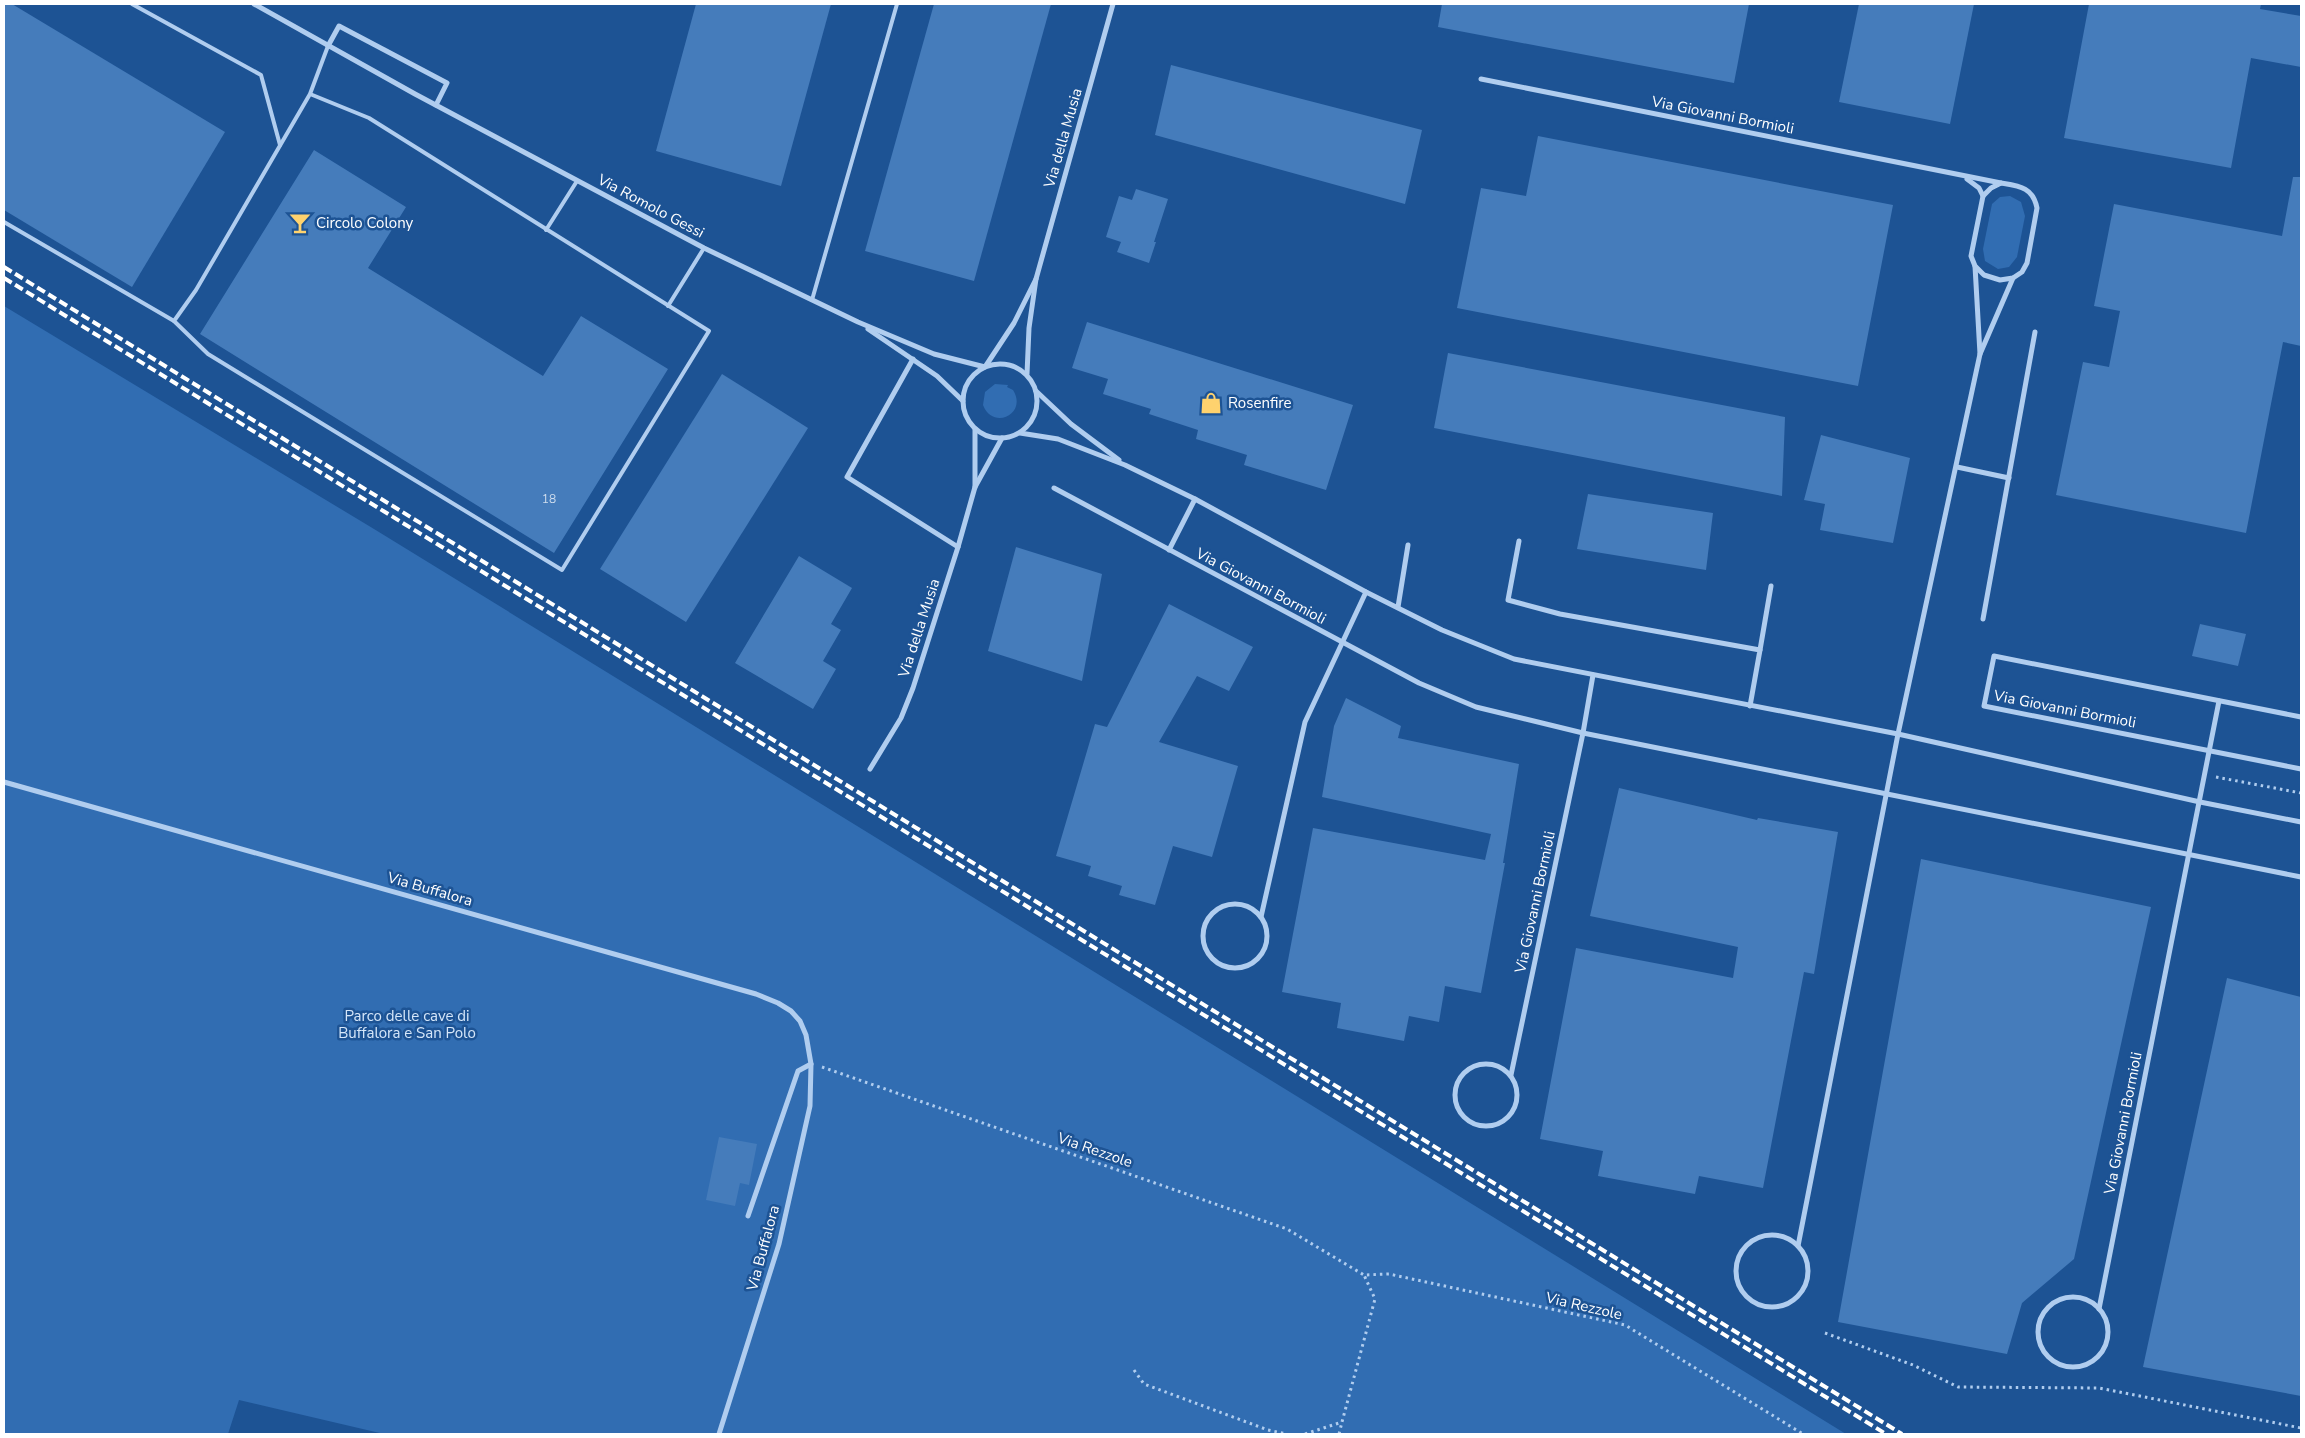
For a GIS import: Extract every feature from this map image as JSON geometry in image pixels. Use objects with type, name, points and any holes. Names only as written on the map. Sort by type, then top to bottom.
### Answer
[{"type":"street","name":"Via Romolo Gessi","points":[[254,4],[576,181],[704,248],[858,322],[934,354],[985,367]]},
{"type":"street","name":"Via della Musia","points":[[1027,374],[1029,328],[1036,279],[1113,4]]},
{"type":"street","points":[[328,46],[339,26],[447,83],[436,105]]},
{"type":"street","name":"Via Giovanni Bormioli","points":[[1481,79],[2024,187],[2036,199],[2038,208],[2027,263],[2022,272],[2013,278],[1980,354],[1898,734],[1798,1246]]},
{"type":"street","name":"Via Giovanni Bormioli","points":[[1960,175],[1972,181],[1979,188],[1983,196],[1971,256],[1975,266],[1980,354]]},
{"type":"street","points":[[1983,196],[1991,188],[2001,183]]},
{"type":"street","points":[[1975,266],[1984,275],[2000,280],[2013,278]]},
{"type":"street","name":"Via della Musia","points":[[975,488],[975,429],[964,412],[963,401],[969,381],[985,367],[1014,323],[1036,279]]},
{"type":"street","name":"Via Romolo Gessi","points":[[858,322],[937,376],[963,401]]},
{"type":"street","points":[[1983,619],[2035,332]]},
{"type":"street","points":[[913,359],[847,477],[958,547]]},
{"type":"street","points":[[975,429],[992,438],[1002,438],[1020,433],[1030,425],[1036,414],[1038,403],[1036,391],[1027,374],[1007,364],[985,367]]},
{"type":"street","points":[[1036,391],[1071,424],[1125,465]]},
{"type":"street","points":[[1020,433],[1058,439],[1125,465],[1195,499],[1366,592],[1442,630],[1514,659],[1898,734],[2200,802],[2301,822]]},
{"type":"street","name":"Via della Musia","points":[[870,769],[901,718],[913,688],[975,488],[1002,438]]},
{"type":"street","points":[[1957,467],[2009,478]]},
{"type":"street","name":"Via Giovanni Bormioli","points":[[1054,488],[1341,643],[1419,683],[1476,707],[1583,733],[2301,877]]},
{"type":"street","points":[[1169,550],[1195,499]]},
{"type":"street","points":[[1519,541],[1508,600],[1560,614],[1760,650]]},
{"type":"street","points":[[1398,607],[1408,545]]},
{"type":"street","points":[[1750,706],[1771,586]]},
{"type":"street","points":[[1261,917],[1253,909],[1243,905],[1232,904],[1222,906],[1212,912],[1202,931],[1202,942],[1206,952],[1214,961],[1222,966],[1233,969],[1243,968],[1253,963],[1263,952],[1267,937],[1266,926],[1261,917],[1305,722],[1366,592]]},
{"type":"street","name":"Via Giovanni Bormioli","points":[[2301,717],[1994,656],[1984,706],[2301,769]]},
{"type":"street","name":"Via Giovanni Bormioli","points":[[1511,1075],[1502,1068],[1492,1064],[1482,1063],[1472,1066],[1463,1073],[1455,1087],[1455,1103],[1460,1113],[1467,1120],[1477,1125],[1486,1126],[1502,1121],[1509,1116],[1517,1100],[1515,1083],[1511,1075],[1583,733],[1593,675]]},
{"type":"street","name":"Via Giovanni Bormioli","points":[[2099,1309],[2219,701]]},
{"type":"street","name":"Via Buffalora","points":[[4,782],[756,994],[784,1007],[800,1021],[806,1035],[811,1064],[810,1106],[779,1244],[719,1434]]},
{"type":"street","name":"Via Buffalora","points":[[748,1216],[798,1070],[811,1064]]},
{"type":"street","points":[[1778,1236],[1798,1246],[1805,1256],[1808,1268],[1807,1280],[1802,1292],[1794,1300],[1783,1306],[1770,1307],[1758,1305],[1748,1298],[1740,1288],[1736,1276],[1738,1260],[1747,1246],[1761,1237],[1778,1236]]},
{"type":"street","points":[[2068,1298],[2090,1302],[2099,1309],[2105,1318],[2108,1330],[2104,1347],[2094,1361],[2072,1368],[2060,1365],[2050,1359],[2042,1350],[2038,1327],[2042,1316],[2048,1308],[2058,1301],[2068,1298]]},
{"type":"lane","points":[[132,4],[261,75],[280,146]]},
{"type":"lane","points":[[812,300],[896,4]]},
{"type":"lane","points":[[174,321],[196,290],[310,94],[328,46]]},
{"type":"lane","points":[[4,222],[174,321],[208,354],[562,570],[709,331],[369,118],[310,94]]},
{"type":"lane","points":[[546,230],[576,181]]},
{"type":"lane","points":[[668,306],[704,248]]},
{"type":"path","points":[[2205,775],[2301,794]]},
{"type":"path","name":"Via Rezzole","points":[[811,1064],[836,1070],[1286,1229],[1364,1275],[1389,1274],[1624,1325],[1803,1434]]},
{"type":"path","points":[[1339,1434],[1375,1299],[1364,1275]]},
{"type":"path","points":[[1825,1333],[1913,1365],[1958,1387],[2099,1388],[2301,1428]]},
{"type":"path","points":[[1134,1370],[1144,1384],[1268,1430],[1287,1434]]},
{"type":"path","points":[[1306,1434],[1342,1422]]},
{"type":"green space","points":[[2010,196],[2021,202],[2025,216],[2017,257],[2009,267],[1998,269],[1985,261],[1983,249],[1992,204],[2000,197]]},
{"type":"green space","name":"Parco delle cave di Buffalora e San Polo","points":[[4,306],[374,529],[1846,1434],[384,1434],[239,1400],[228,1434],[4,1434]]},
{"type":"green space","points":[[995,384],[1008,385],[1007,387],[1013,390],[1016,399],[1016,406],[1013,412],[1001,418],[994,417],[988,413],[983,405],[985,392]]},
{"type":"building","points":[[4,4],[12,4],[225,132],[132,287],[4,210]]},
{"type":"building","points":[[696,4],[831,4],[781,186],[656,151]]},
{"type":"building","points":[[934,4],[1051,4],[974,281],[865,251]]},
{"type":"building","points":[[1442,4],[1749,4],[1734,83],[1438,27]]},
{"type":"building","points":[[1859,4],[1974,4],[1950,124],[1839,102]]},
{"type":"building","points":[[2089,4],[2261,4],[2260,9],[2301,16],[2301,67],[2251,58],[2231,168],[2064,138]]},
{"type":"building","points":[[1171,65],[1422,130],[1405,204],[1155,135]]},
{"type":"building","points":[[1538,136],[1893,205],[1858,386],[1457,308],[1481,188],[1526,196]]},
{"type":"building","points":[[314,150],[406,207],[368,268],[543,376],[581,316],[668,369],[554,553],[200,334]]},
{"type":"building","points":[[2293,177],[2301,177],[2301,346],[2283,342],[2246,533],[2056,495],[2083,362],[2109,367],[2120,311],[2094,306],[2114,204],[2282,236]]},
{"type":"building","points":[[1136,189],[1168,199],[1149,263],[1117,252],[1121,242],[1106,237],[1119,196],[1132,200]]},
{"type":"building","points":[[1087,322],[1353,405],[1326,490],[1244,465],[1247,455],[1196,439],[1198,430],[1149,414],[1151,409],[1103,394],[1108,379],[1072,368]]},
{"type":"building","points":[[1448,353],[1785,417],[1782,496],[1434,428]]},
{"type":"building","points":[[722,374],[808,428],[686,622],[600,569]]},
{"type":"building","points":[[1821,435],[1910,458],[1893,543],[1820,530],[1825,504],[1804,500]]},
{"type":"building","points":[[1588,494],[1713,513],[1706,570],[1577,549]]},
{"type":"building","points":[[1016,547],[1102,574],[1082,681],[988,651]]},
{"type":"building","points":[[799,556],[852,588],[831,624],[841,630],[823,661],[836,669],[813,709],[735,663]]},
{"type":"building","points":[[1169,604],[1253,647],[1229,691],[1197,676],[1159,742],[1238,766],[1212,857],[1173,846],[1155,905],[1119,895],[1122,886],[1088,876],[1091,866],[1056,856],[1095,724],[1107,727]]},
{"type":"building","points":[[2200,624],[2246,634],[2238,666],[2192,656]]},
{"type":"building","points":[[1346,698],[1401,726],[1398,738],[1519,764],[1503,863],[1505,863],[1481,993],[1445,986],[1439,1022],[1409,1016],[1404,1041],[1337,1028],[1341,1003],[1282,992],[1313,828],[1485,860],[1491,834],[1322,797],[1334,726]]},
{"type":"building","points":[[1619,788],[1757,820],[1758,818],[1838,832],[1814,974],[1804,972],[1763,1188],[1699,1176],[1695,1194],[1598,1176],[1603,1151],[1540,1139],[1576,948],[1733,978],[1738,947],[1590,916]]},
{"type":"building","points":[[1921,859],[2151,907],[2074,1259],[2022,1303],[2007,1354],[1838,1322]]},
{"type":"building","points":[[2227,978],[2301,997],[2301,1396],[2143,1367]]},
{"type":"building","points":[[719,1137],[757,1144],[749,1185],[740,1183],[735,1206],[706,1200]]},
{"type":"railway","points":[[4,267],[1902,1434]]},
{"type":"railway","points":[[4,278],[1886,1434]]},
{"type":"place","name":"Circolo Colony","points":[[300,223]]},
{"type":"place","name":"Rosenfire","points":[[1211,403]]}]
